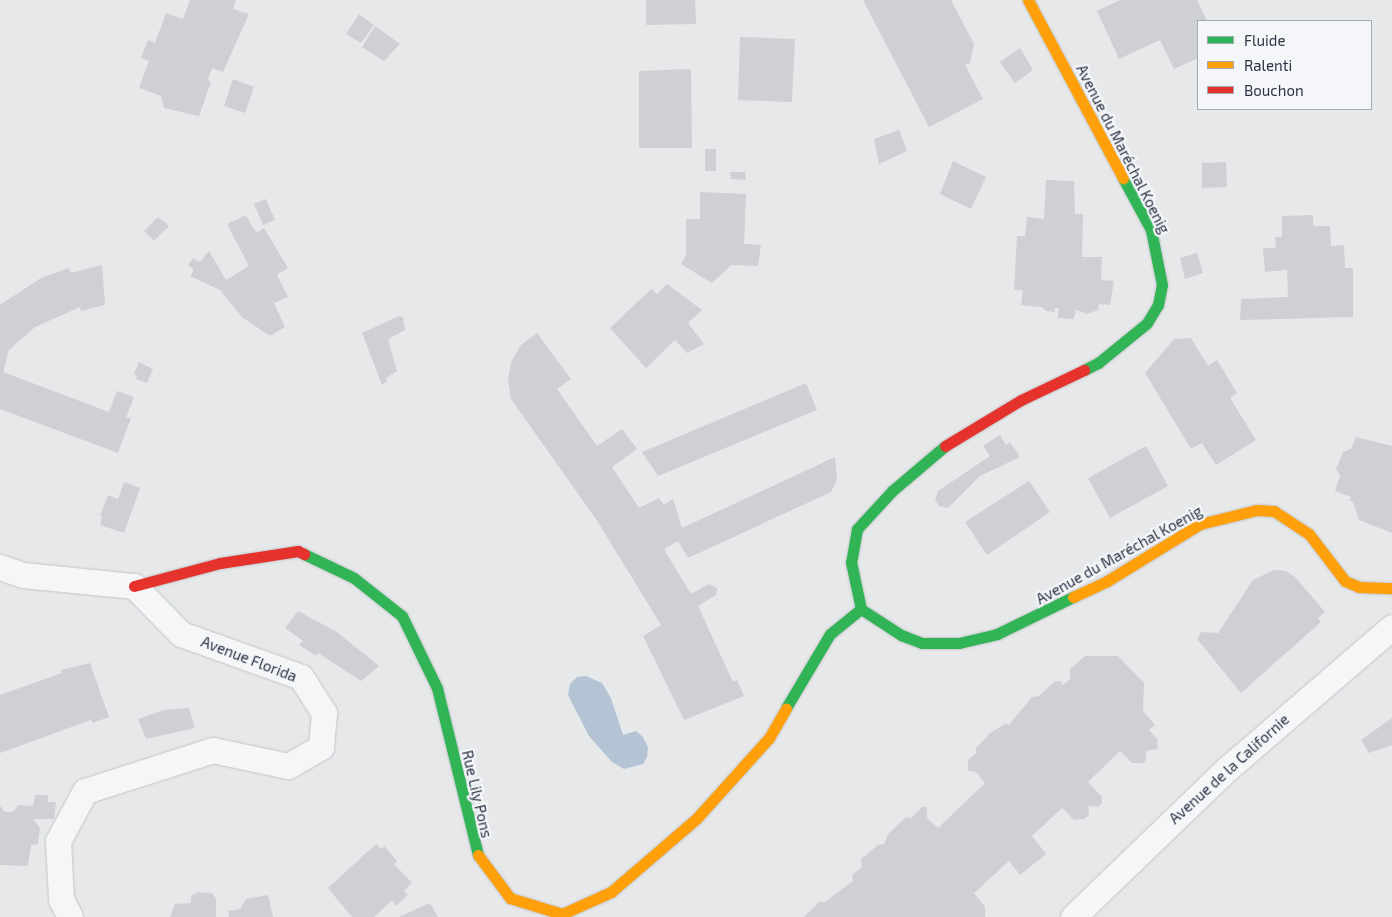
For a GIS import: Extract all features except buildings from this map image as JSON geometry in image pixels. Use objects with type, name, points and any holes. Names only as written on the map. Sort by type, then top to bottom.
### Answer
[{"type":"street","name":"Avenue du Maréchal Koenig","points":[[1028,0],[1151,230],[1162,285],[1158,305],[1147,323],[1098,363],[1021,400],[943,447],[892,491],[857,529],[851,562],[861,609],[901,635],[922,643],[959,643],[997,634],[1107,581],[1200,524],[1257,510],[1274,512],[1291,520],[1309,534],[1345,581],[1359,587],[1392,588]]},
{"type":"street","name":"Rue Lily Pons","points":[[134,586],[220,563],[298,551],[354,578],[402,616],[437,688],[476,852],[510,898],[562,914],[611,892],[696,819],[769,738],[830,634],[861,609]]},
{"type":"street","points":[[0,568],[23,575],[134,586]]},
{"type":"street","name":"Avenue Florida","points":[[70,917],[61,899],[58,841],[85,791],[213,750],[288,766],[322,747],[324,713],[301,677],[181,634],[134,586]]},
{"type":"street","name":"Avenue de la Californie","points":[[1073,917],[1228,768],[1392,627]]},
{"type":"water","points":[[586,676],[602,683],[611,698],[623,735],[636,731],[643,737],[648,747],[647,757],[643,764],[624,769],[612,762],[589,736],[568,695],[570,684],[577,677]]},
{"type":"traffic: fast","points":[[1084,370],[1098,363],[1147,323],[1158,305],[1162,285],[1151,230],[1123,178]]},
{"type":"traffic: fast","points":[[945,446],[892,491],[857,529],[851,562],[861,609],[901,635],[922,643],[959,643],[997,634],[1073,597]]},
{"type":"traffic: fast","points":[[304,554],[354,578],[402,616],[437,688],[478,855]]},
{"type":"traffic: fast","points":[[786,708],[830,634],[861,609]]},
{"type":"traffic: slow","points":[[1028,0],[1123,178]]},
{"type":"traffic: slow","points":[[1073,597],[1107,581],[1200,524],[1257,510],[1274,511],[1309,534],[1345,581],[1359,587],[1392,588]]},
{"type":"traffic: slow","points":[[478,855],[510,898],[562,914],[611,892],[696,819],[769,738],[786,708]]},
{"type":"traffic: jam","points":[[945,446],[1021,400],[1084,370]]},
{"type":"traffic: jam","points":[[134,586],[220,563],[298,551],[304,554]]}]
